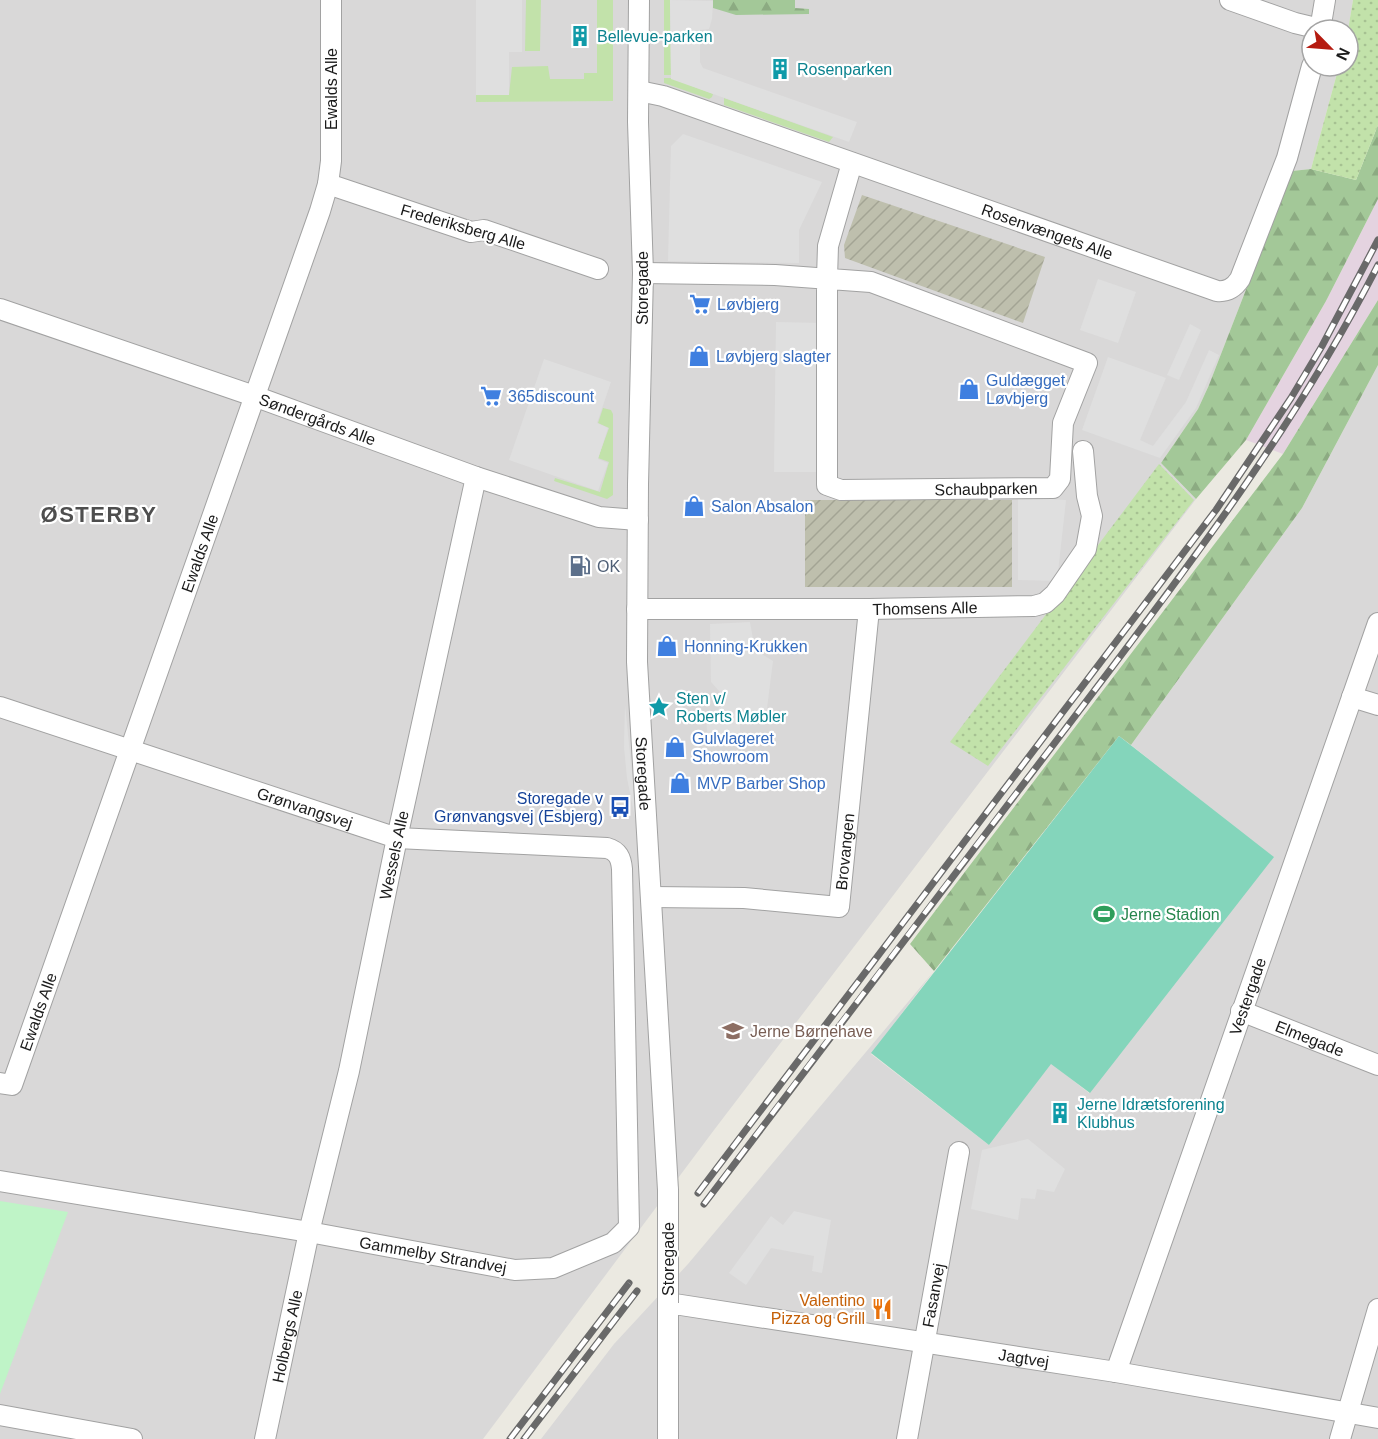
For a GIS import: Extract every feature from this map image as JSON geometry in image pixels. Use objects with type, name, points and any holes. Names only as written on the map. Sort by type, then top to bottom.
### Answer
[{"type":"street","name":"Ewalds Alle","points":[[0,1083],[12,1085],[328,184],[331,161],[332,0]]},
{"type":"street","name":"Storegade","points":[[639,0],[643,273],[637,662],[668,1190],[668,1439]]},
{"type":"street","points":[[1230,0],[1300,24]]},
{"type":"street","points":[[1322,18],[1325,0]]},
{"type":"street","name":"Rosenvængets Alle","points":[[639,91],[663,96],[1222,292],[1233,288],[1240,279],[1287,159],[1309,78]]},
{"type":"street","name":"Schaubparken","points":[[643,273],[826,278],[871,282],[1087,363],[1063,423],[1060,479],[1053,488],[841,490],[827,485],[826,278],[828,246],[852,163]]},
{"type":"street","name":"Frederiksberg Alle","points":[[328,184],[471,232],[484,230],[598,269]]},
{"type":"street","name":"Søndergårds Alle","points":[[0,309],[254,396],[476,477],[599,517],[638,520]]},
{"type":"street","name":"Thomsens Alle","points":[[637,609],[869,609],[1034,606],[1045,603],[1055,594],[1077,564],[1090,537],[1092,516],[1087,496],[1083,451]]},
{"type":"street","name":"Wessels Alle","points":[[309,1232],[349,1071],[476,477]]},
{"type":"street","name":"Brovangen","points":[[652,897],[744,898],[839,907],[869,609]]},
{"type":"street","name":"Vestergade","points":[[1116,1372],[1378,623]]},
{"type":"street","points":[[1352,697],[1378,705]]},
{"type":"street","name":"Grønvangsvej","points":[[0,707],[397,838],[607,848],[618,855]]},
{"type":"street","name":"Gammelby Strandvej","points":[[0,1181],[309,1232],[516,1270],[553,1268],[613,1244],[629,1227],[622,869],[618,855]]},
{"type":"street","name":"Elmegade","points":[[1241,1011],[1378,1065]]},
{"type":"street","name":"Fasanvej","points":[[907,1439],[959,1152]]},
{"type":"street","name":"Holbergs Alle","points":[[266,1439],[309,1232]]},
{"type":"street","name":"Jagtvej","points":[[668,1303],[1116,1372],[1378,1418]]},
{"type":"street","points":[[1340,1439],[1378,1309]]},
{"type":"street","points":[[0,1415],[132,1439]]},
{"type":"shaded area","points":[[0,0],[1353,0],[1350,18],[1300,18],[1300,78],[1336,78],[1311,169],[1292,171],[1209,385],[1198,409],[1161,463],[1196,499],[714,1130],[483,1439],[0,1439]]},
{"type":"shaded area","points":[[476,0],[522,0],[522,52],[509,52],[509,95],[476,95]]},
{"type":"shaded area","points":[[670,0],[713,1],[709,29],[700,30],[700,62],[703,68],[857,122],[849,142],[671,79]]},
{"type":"shaded area","points":[[683,134],[822,182],[799,230],[799,263],[668,261],[671,146]]},
{"type":"shaded area","points":[[862,195],[1045,257],[1023,323],[845,258],[844,245]]},
{"type":"shaded area","points":[[1378,199],[1378,300],[1283,454],[1246,440],[1326,301]]},
{"type":"shaded area","points":[[1098,279],[1136,292],[1118,343],[1080,330]]},
{"type":"shaded area","points":[[776,322],[822,323],[820,472],[774,472]]},
{"type":"shaded area","points":[[1190,324],[1201,330],[1179,380],[1167,375]]},
{"type":"shaded area","points":[[1209,350],[1219,355],[1196,408],[1160,458],[1082,430],[1108,357],[1166,378],[1140,440],[1153,446],[1186,402]]},
{"type":"shaded area","points":[[544,359],[611,382],[597,423],[608,428],[598,459],[608,463],[598,491],[509,460]]},
{"type":"shaded area","points":[[1378,365],[1378,1439],[541,1439],[614,1344],[688,1264],[934,971],[871,1054],[989,1145],[1051,1063],[1089,1093],[1273,857],[1131,745],[1302,508]]},
{"type":"shaded area","points":[[1018,497],[1066,500],[1057,581],[1018,580]]},
{"type":"shaded area","points":[[805,500],[1012,500],[1012,587],[805,587]]},
{"type":"shaded area","points":[[750,622],[754,644],[760,653],[773,661],[766,716],[740,716],[740,745],[708,744],[706,716],[711,717],[721,706],[720,692],[711,682],[710,624]]},
{"type":"shaded area","points":[[625,705],[638,833],[627,778],[624,747]]},
{"type":"shaded area","points":[[1028,1139],[1065,1169],[1054,1192],[1037,1189],[1035,1199],[1021,1198],[1018,1220],[971,1209],[982,1150]]},
{"type":"shaded area","points":[[794,1211],[831,1220],[822,1273],[812,1271],[814,1256],[771,1248],[746,1285],[729,1273],[771,1216],[783,1225]]},
{"type":"green space","points":[[526,0],[541,0],[540,51],[525,51]]},
{"type":"green space","points":[[597,0],[613,0],[613,101],[476,102],[476,95],[509,95],[512,67],[548,66],[550,79],[584,79],[584,73],[597,73]]},
{"type":"green space","points":[[664,0],[670,0],[671,75],[664,75]]},
{"type":"green space","points":[[713,0],[795,0],[795,8],[809,9],[809,14],[736,15],[713,8]]},
{"type":"green space","points":[[1353,0],[1378,0],[1378,125],[1356,180],[1311,169],[1336,78],[1360,78],[1360,18],[1350,18]]},
{"type":"green space","points":[[664,78],[671,78],[713,94],[712,97],[709,99],[664,83]]},
{"type":"green space","points":[[724,98],[833,137],[829,142],[724,105]]},
{"type":"green space","points":[[1378,125],[1378,199],[1326,301],[1246,440],[1196,499],[1161,463],[1198,409],[1209,385],[1292,171],[1311,169],[1356,180]]},
{"type":"green space","points":[[1378,300],[1378,365],[1302,508],[1131,745],[1119,736],[934,971],[910,944],[1283,454]]},
{"type":"green space","points":[[603,408],[611,410],[613,414],[613,495],[607,499],[554,481],[555,478],[600,492],[609,462],[598,458],[609,428],[598,423]]},
{"type":"green space","points":[[1159,464],[1194,500],[988,766],[950,742]]},
{"type":"green space","name":"Jerne Stadion","points":[[1119,736],[1274,857],[1090,1093],[1051,1064],[989,1145],[871,1053]]},
{"type":"green space","points":[[0,1201],[68,1212],[0,1394]]},
{"type":"railway","points":[[698,1193],[1216,510],[1291,398],[1322,346],[1378,240]]},
{"type":"railway","points":[[704,1204],[1063,732],[1231,505],[1308,388],[1378,265]]},
{"type":"railway","points":[[510,1439],[629,1283]]},
{"type":"railway","points":[[524,1439],[637,1291]]},
{"type":"place","name":"Bellevue-parken","points":[[580,36]]},
{"type":"place","name":"Rosenparken","points":[[780,69]]},
{"type":"place","name":"Løvbjerg","points":[[700,304]]},
{"type":"place","name":"Løvbjerg slagter","points":[[699,356]]},
{"type":"place","name":"Guldægget Løvbjerg","points":[[969,389]]},
{"type":"place","name":"365discount","points":[[491,396]]},
{"type":"place","name":"Salon Absalon","points":[[694,506]]},
{"type":"place","name":"OK","points":[[580,566]]},
{"type":"place","name":"Honning-Krukken","points":[[667,646]]},
{"type":"place","name":"Sten v/ Roberts Møbler","points":[[659,707]]},
{"type":"place","name":"Gulvlageret Showroom","points":[[675,747]]},
{"type":"place","name":"MVP Barber Shop","points":[[680,783]]},
{"type":"place","name":"Storegade v Grønvangsvej (Esbjerg)","points":[[620,807]]},
{"type":"place","name":"Jerne Stadion","points":[[1104,914]]},
{"type":"place","name":"Jerne Børnehave","points":[[733,1031]]},
{"type":"place","name":"Jerne Idrætsforening Klubhus","points":[[1060,1113]]},
{"type":"place","name":"Valentino Pizza og Grill","points":[[882,1309]]},
{"type":"district","name":"ØSTERBY","points":[[99,514]]}]
